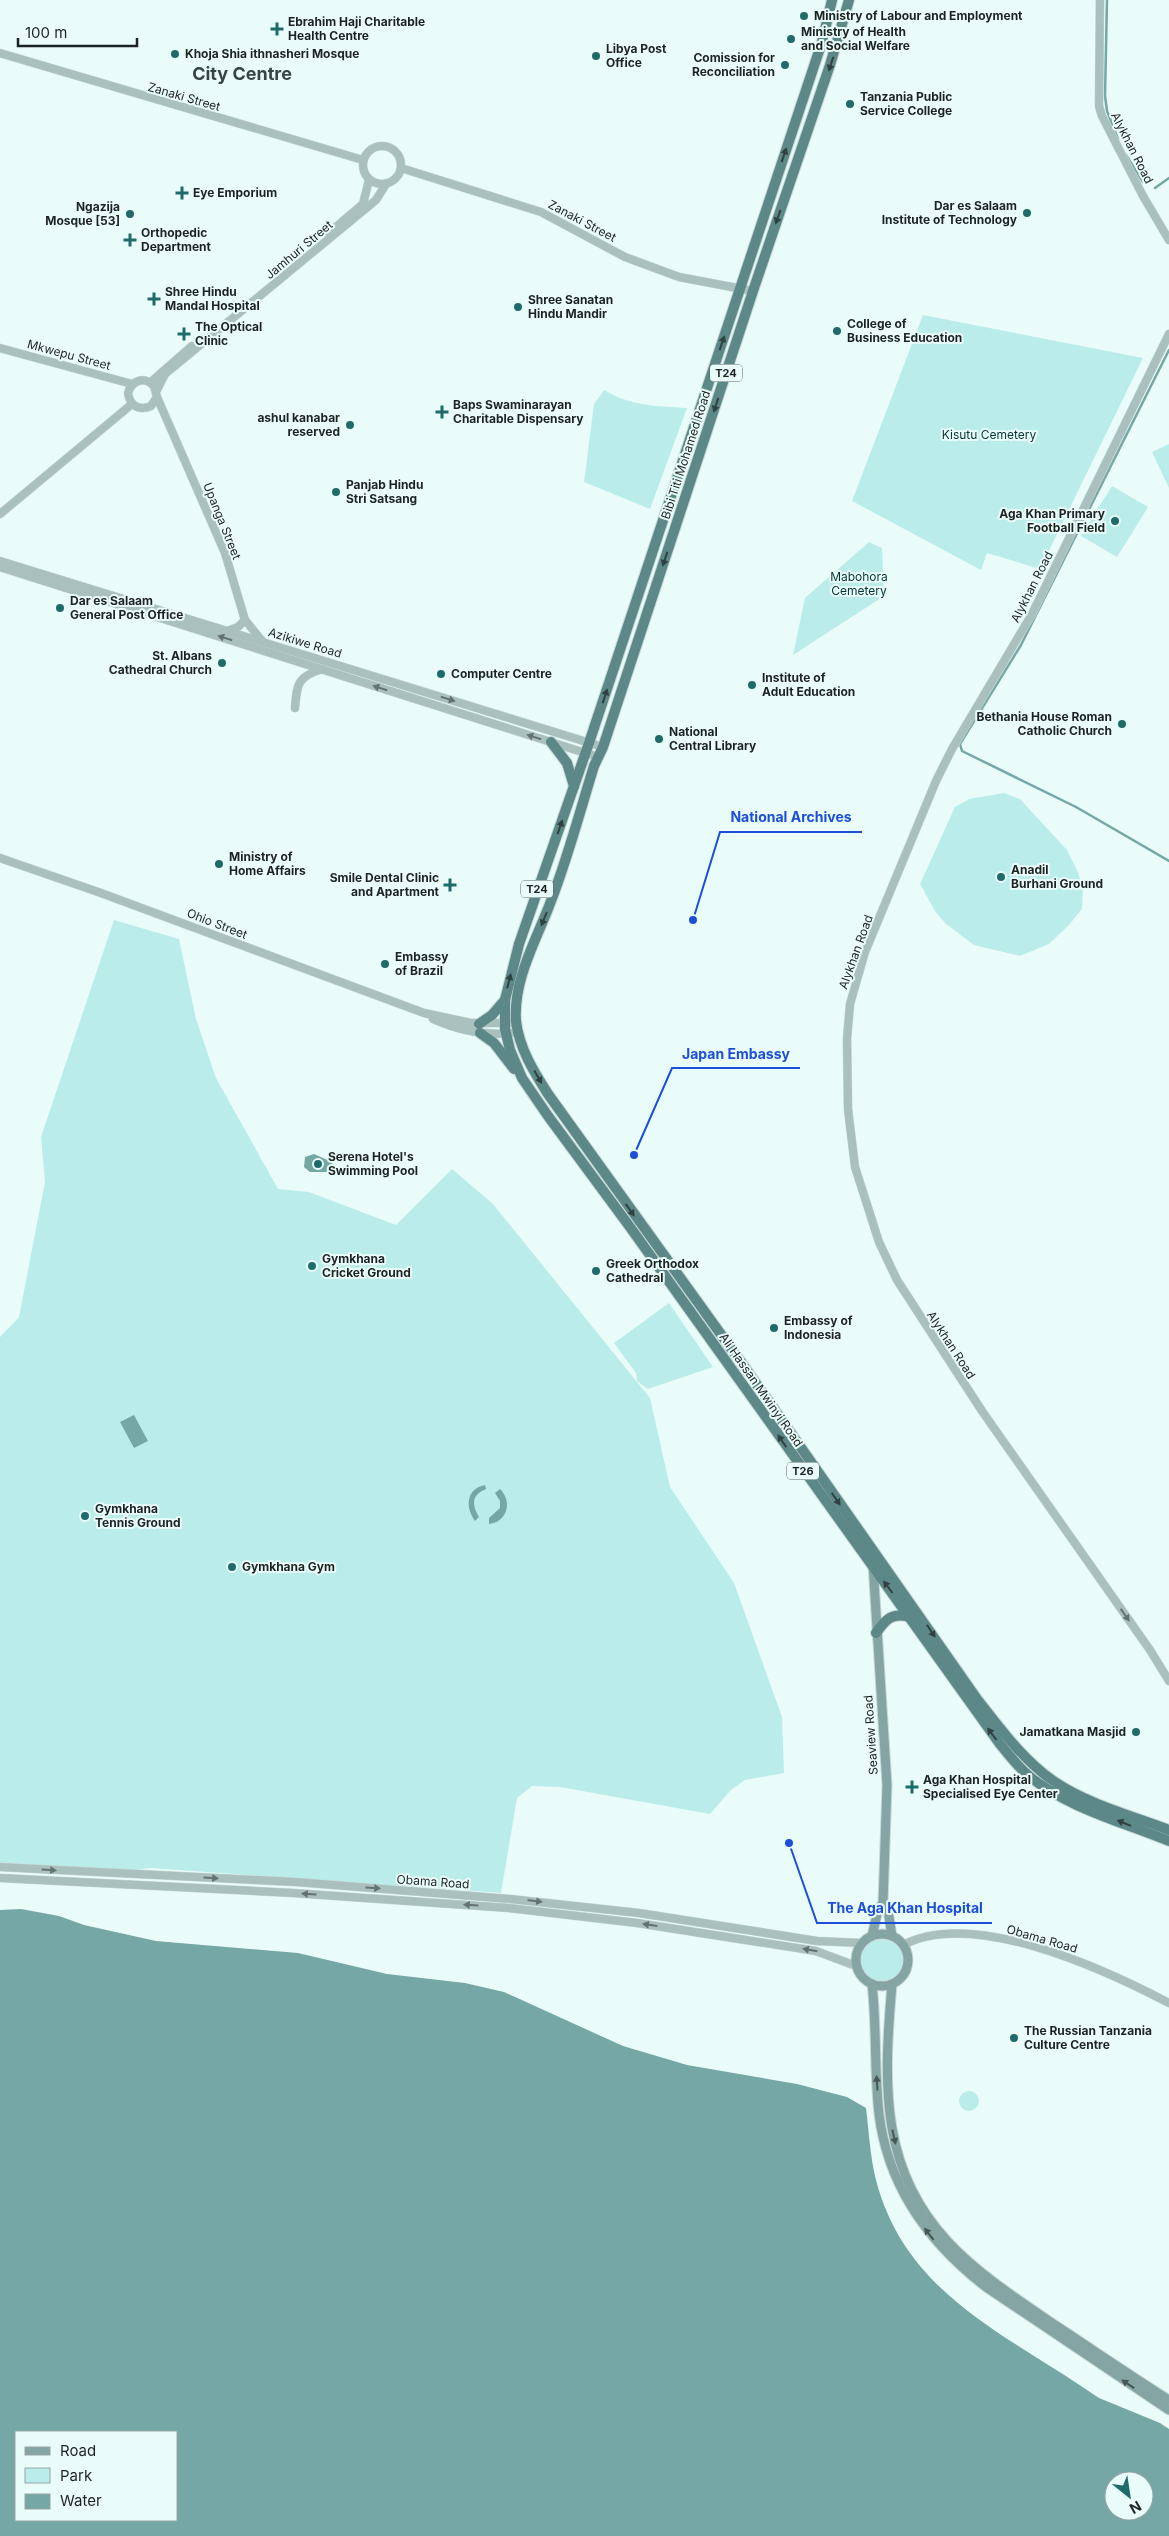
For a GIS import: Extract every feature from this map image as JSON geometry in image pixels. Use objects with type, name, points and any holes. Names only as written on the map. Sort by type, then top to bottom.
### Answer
[{"type":"highway","name":"Bibi Titi Mohamed Road","points":[[589,743],[822,42],[832,0]]},
{"type":"highway","name":"Bibi Titi Mohamed Road","points":[[603,747],[753,291],[844,24],[849,0]]},
{"type":"highway","points":[[551,742],[567,763],[574,786]]},
{"type":"highway","name":"T24","points":[[505,1029],[505,1000],[519,944],[589,743]]},
{"type":"highway","name":"T24","points":[[517,1028],[516,1005],[520,981],[551,900],[598,757],[603,747]]},
{"type":"highway","points":[[505,1000],[480,1028],[522,1078]]},
{"type":"highway","name":"Ali Hassan Mwinyi Road","points":[[517,1028],[526,1056],[548,1094],[977,1699],[1008,1738],[1036,1768],[1074,1793],[1169,1830]]},
{"type":"highway","name":"Ali Hassan Mwinyi Road","points":[[505,1029],[522,1078],[910,1617],[987,1728],[1029,1776],[1074,1803],[1169,1841]]},
{"type":"highway","points":[[876,1632],[889,1617],[898,1614],[910,1617]]},
{"type":"main road","name":"Seaview Road","points":[[872,1936],[878,1910],[883,1902],[887,1785],[876,1632],[873,1566],[876,1556]]},
{"type":"main road","name":"Seaview Road","points":[[883,1902],[888,1910],[892,1936]]},
{"type":"main road","points":[[882,1934],[892,1936],[903,1945],[907,1954],[907,1965],[900,1978],[892,1984],[882,1986],[872,1984],[860,1975],[856,1966],[856,1954],[862,1943],[872,1936],[882,1934]]},
{"type":"main road","points":[[872,1984],[879,2114],[885,2146],[903,2193],[929,2234],[962,2269],[986,2287],[1169,2410]]},
{"type":"main road","points":[[892,1984],[888,2073],[892,2129],[902,2167],[926,2215],[952,2248],[991,2281],[1169,2400]]},
{"type":"street","name":"Alykhan Road","points":[[1100,0],[1099,106],[1102,116],[1143,196],[1169,240]]},
{"type":"street","name":"Zanaki Street","points":[[0,53],[363,160]]},
{"type":"street","points":[[386,146],[399,155],[401,168],[396,178],[386,184],[377,184],[369,180],[363,170],[363,160],[372,148],[386,146]]},
{"type":"street","name":"Zanaki Street","points":[[401,168],[541,212],[625,257],[679,277],[753,291]]},
{"type":"street","name":"Jamhuri Street","points":[[151,382],[160,371],[293,264],[363,204],[369,180]]},
{"type":"street","name":"Jamhuri Street","points":[[157,394],[166,374],[376,200],[386,184]]},
{"type":"street","name":"Alykhan Road","points":[[1169,334],[1032,614],[952,749],[936,781],[865,952],[850,1004],[847,1039],[848,1108],[855,1167],[879,1242],[897,1280],[982,1411],[1150,1650],[1169,1681]]},
{"type":"street","name":"Mkwepu Street","points":[[0,348],[132,384]]},
{"type":"street","points":[[151,406],[157,394],[151,382],[140,380],[132,384],[128,393],[132,404],[138,408],[151,406],[165,416]]},
{"type":"street","name":"Upanga Street","points":[[157,394],[225,553],[245,620],[269,652]]},
{"type":"street","points":[[0,514],[132,404]]},
{"type":"street","name":"Azikiwe Road","points":[[0,560],[603,747]]},
{"type":"street","name":"Azikiwe Road","points":[[0,567],[598,757]]},
{"type":"street","points":[[227,631],[238,627],[245,620]]},
{"type":"street","points":[[295,708],[296,689],[300,681],[308,674],[322,669]]},
{"type":"street","name":"Ohio Street","points":[[0,858],[101,892],[424,1013],[480,1028],[517,1028]]},
{"type":"street","name":"Obama Road","points":[[0,1867],[296,1882],[510,1898],[639,1913],[817,1941],[862,1943]]},
{"type":"street","name":"Obama Road","points":[[0,1878],[293,1892],[509,1908],[637,1923],[816,1951],[856,1966]]},
{"type":"street","name":"Obama Road","points":[[903,1945],[932,1934],[960,1934],[996,1938],[1074,1959],[1106,1971],[1169,2003]]},
{"type":"green space","name":"Kisutu Cemetery","points":[[923,315],[1143,358],[1040,569],[987,553],[981,570],[852,501]]},
{"type":"green space","points":[[604,390],[634,402],[654,406],[687,408],[650,509],[584,482],[594,404]]},
{"type":"green space","points":[[1169,444],[1169,488],[1152,452]]},
{"type":"green space","name":"Aga Khan Primary Football Field","points":[[1112,486],[1148,507],[1117,557],[1081,536]]},
{"type":"green space","name":"Mabohora Cemetery","points":[[869,542],[882,548],[884,596],[793,655],[805,598]]},
{"type":"green space","name":"Anadil Burhani Ground","points":[[1004,793],[1020,799],[1067,850],[1083,887],[1082,909],[1069,925],[1049,944],[1020,956],[974,945],[946,924],[935,911],[920,884],[955,807],[969,799]]},
{"type":"green space","points":[[114,920],[179,939],[196,1019],[216,1078],[278,1189],[309,1192],[396,1225],[452,1169],[493,1204],[650,1398],[670,1487],[734,1583],[782,1717],[784,1773],[745,1780],[731,1790],[710,1814],[560,1787],[532,1786],[517,1798],[501,1893],[150,1868],[118,1872],[0,1871],[0,1337],[19,1317],[45,1182],[41,1137]]},
{"type":"green space","points":[[669,1303],[713,1367],[648,1389],[637,1381],[636,1373],[614,1343]]},
{"type":"green space","points":[[882,1939],[897,1945],[903,1960],[897,1975],[882,1981],[867,1975],[861,1960],[867,1945]]},
{"type":"green space","points":[[969,2091],[976,2094],[979,2101],[976,2108],[969,2111],[962,2108],[959,2101],[962,2094]]},
{"type":"water","name":"Serena Hotel's Swimming Pool","points":[[314,1154],[332,1162],[333,1166],[329,1172],[310,1172],[304,1167],[305,1157]]},
{"type":"water","points":[[134,1415],[148,1441],[134,1448],[120,1422]]},
{"type":"water","points":[[485,1485],[486,1489],[475,1497],[474,1504],[479,1517],[475,1521],[470,1510],[469,1499],[474,1490]]},
{"type":"water","points":[[500,1489],[506,1500],[506,1511],[500,1520],[489,1524],[489,1518],[500,1508],[500,1501],[495,1493]]},
{"type":"water","points":[[21,1909],[59,1916],[84,1925],[156,1941],[298,1953],[387,1974],[465,1983],[504,1992],[623,2046],[687,2065],[797,2084],[847,2097],[866,2108],[874,2171],[889,2218],[908,2250],[930,2278],[986,2324],[1099,2398],[1160,2423],[1169,2429],[1169,2536],[0,2536],[0,1910]]},
{"type":"waterway","points":[[1107,0],[1105,96],[1107,111],[1118,139]]},
{"type":"waterway","points":[[1126,155],[1143,182]]},
{"type":"waterway","points":[[1155,188],[1169,178]]},
{"type":"waterway","points":[[1169,350],[1021,645],[960,744],[962,751],[1076,807],[1169,861]]},
{"type":"place","name":"Ministry of Labour and Employment","points":[[804,16]]},
{"type":"place","name":"Ebrahim Haji Charitable Health Centre","points":[[277,29]]},
{"type":"place","name":"Ministry of Health and Social Welfare","points":[[791,39]]},
{"type":"place","name":"Khoja Shia ithnasheri Mosque","points":[[175,54]]},
{"type":"place","name":"Libya Post Office","points":[[596,56]]},
{"type":"place","name":"Comission for Reconciliation","points":[[785,65]]},
{"type":"place","name":"Tanzania Public Service College","points":[[850,104]]},
{"type":"place","name":"Eye Emporium","points":[[182,193]]},
{"type":"place","name":"Dar es Salaam Institute of Technology","points":[[1027,213]]},
{"type":"place","name":"Ngazija Mosque [53]","points":[[130,214]]},
{"type":"place","name":"Orthopedic Department","points":[[130,240]]},
{"type":"place","name":"Shree Hindu Mandal Hospital","points":[[154,299]]},
{"type":"place","name":"Shree Sanatan Hindu Mandir","points":[[518,307]]},
{"type":"place","name":"College of Business Education","points":[[837,331]]},
{"type":"place","name":"The Optical Clinic","points":[[184,334]]},
{"type":"place","name":"Baps Swaminarayan Charitable Dispensary","points":[[442,412]]},
{"type":"place","name":"ashul kanabar reserved","points":[[350,425]]},
{"type":"place","name":"Panjab Hindu Stri Satsang","points":[[336,492]]},
{"type":"place","name":"Aga Khan Primary Football Field","points":[[1115,521]]},
{"type":"place","name":"Dar es Salaam General Post Office","points":[[60,608]]},
{"type":"place","name":"St. Albans Cathedral Church","points":[[222,663]]},
{"type":"place","name":"Computer Centre","points":[[441,674]]},
{"type":"place","name":"Institute of Adult Education","points":[[752,685]]},
{"type":"place","name":"Bethania House Roman Catholic Church","points":[[1122,724]]},
{"type":"place","name":"National Central Library","points":[[659,739]]},
{"type":"place","name":"Ministry of Home Affairs","points":[[219,864]]},
{"type":"place","name":"Anadil Burhani Ground","points":[[1001,877]]},
{"type":"place","name":"Smile Dental Clinic and Apartment","points":[[450,885]]},
{"type":"place","name":"National Archives","points":[[693,920]]},
{"type":"place","name":"Embassy of Brazil","points":[[385,964]]},
{"type":"place","name":"Japan Embassy","points":[[634,1155]]},
{"type":"place","name":"Serena Hotel's Swimming Pool","points":[[318,1164]]},
{"type":"place","name":"Gymkhana Cricket Ground","points":[[312,1266]]},
{"type":"place","name":"Greek Orthodox Cathedral","points":[[596,1271]]},
{"type":"place","name":"Embassy of Indonesia","points":[[774,1328]]},
{"type":"place","name":"Gymkhana Tennis Ground","points":[[85,1516]]},
{"type":"place","name":"Gymkhana Gym","points":[[232,1567]]},
{"type":"place","name":"Jamatkana Masjid","points":[[1136,1732]]},
{"type":"place","name":"Aga Khan Hospital Specialised Eye Center","points":[[912,1787]]},
{"type":"place","name":"The Aga Khan Hospital","points":[[789,1843]]},
{"type":"place","name":"The Russian Tanzania Culture Centre","points":[[1014,2038]]},
{"type":"district","name":"City Centre","points":[[242,74]]}]
